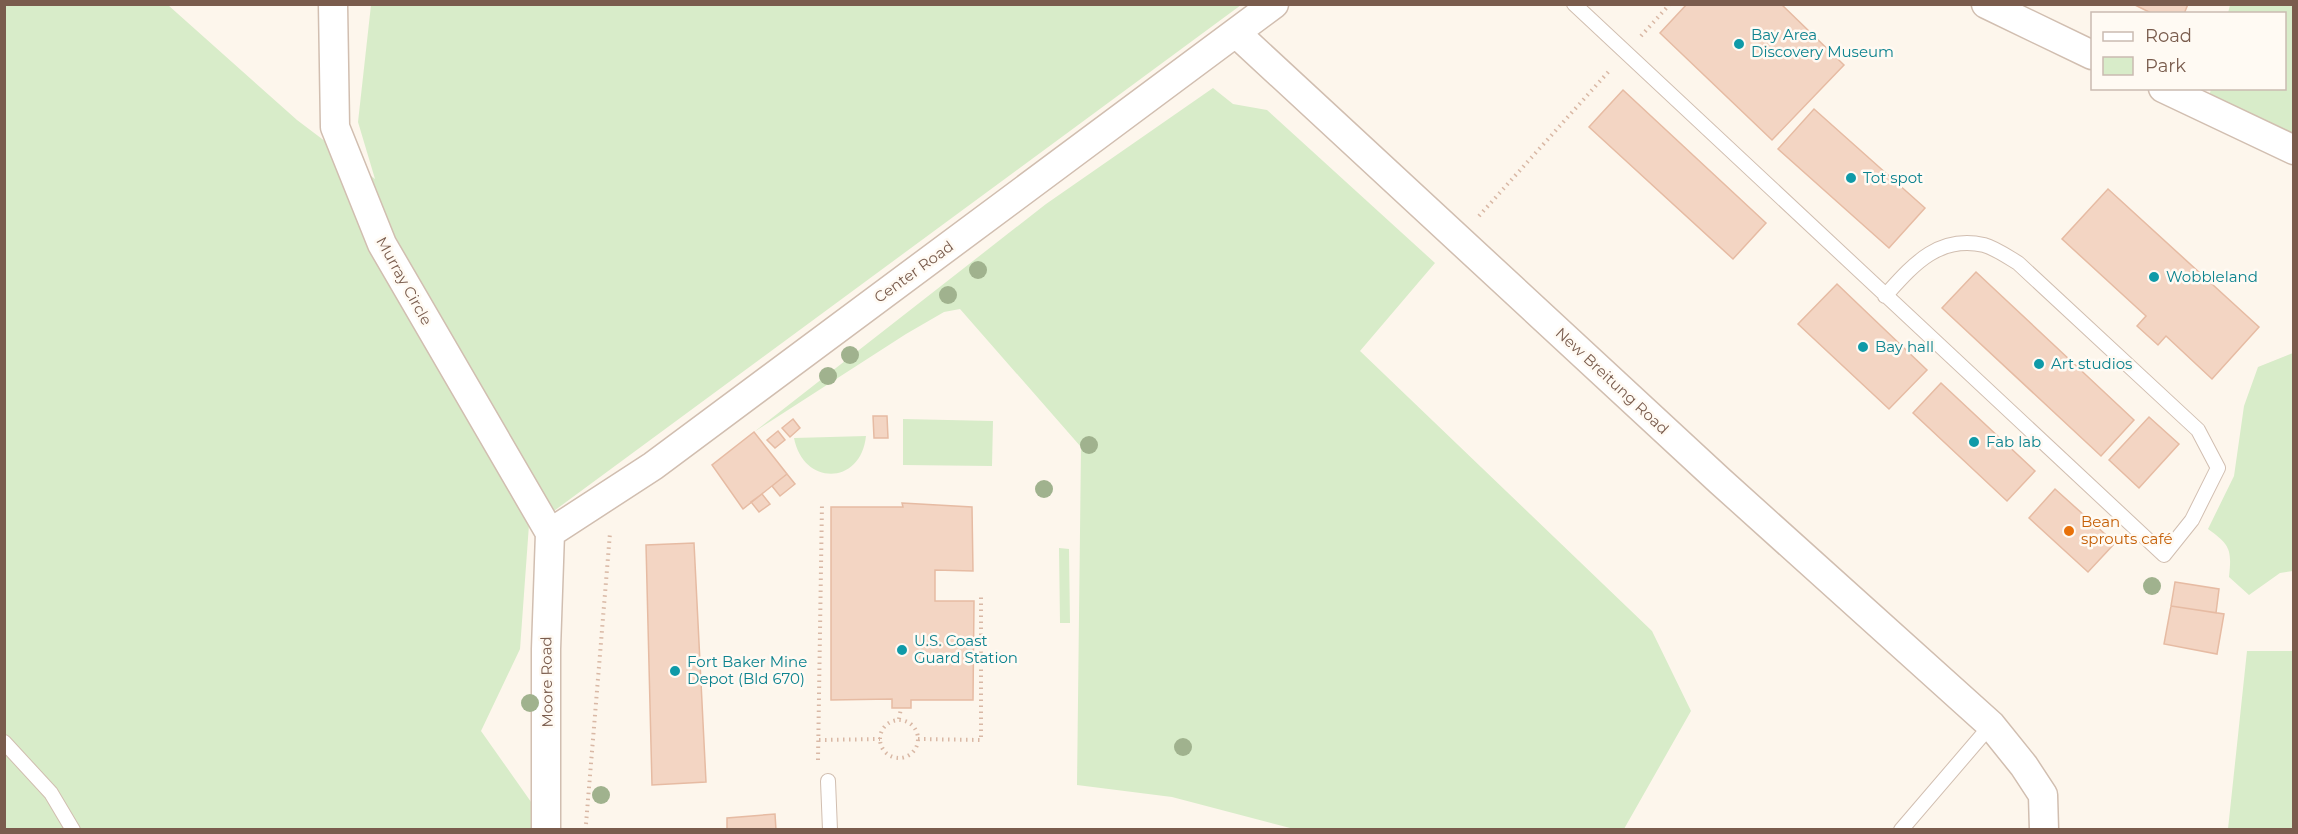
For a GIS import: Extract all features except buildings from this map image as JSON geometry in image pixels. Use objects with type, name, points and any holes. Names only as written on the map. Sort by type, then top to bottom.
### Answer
[{"type":"street","name":"Murray Circle","points":[[333,4],[335,127],[378,234],[550,533]]},
{"type":"street","name":"Center Road","points":[[550,533],[613,493],[1274,4]]},
{"type":"street","points":[[1986,4],[2091,55]]},
{"type":"street","name":"New Breitung Road","points":[[1236,33],[1458,239],[1991,725],[2024,766],[2043,795],[2044,830]]},
{"type":"street","points":[[2167,90],[2294,150]]},
{"type":"street","name":"Moore Road","points":[[546,830],[546,649],[550,533]]},
{"type":"lane","points":[[1574,4],[1885,296],[2164,555],[2192,520],[2218,468],[2198,430],[2018,263],[1986,246],[1956,242],[1934,250],[1913,265],[1885,296]]},
{"type":"lane","points":[[1901,830],[1991,725]]},
{"type":"lane","points":[[4,742],[51,793],[73,830]]},
{"type":"lane","points":[[823,776],[830,830]]},
{"type":"path","points":[[1634,45],[1670,4]]},
{"type":"path","points":[[1458,239],[1612,69]]},
{"type":"path","points":[[586,824],[613,493]]},
{"type":"path","points":[[822,503],[819,740],[823,776]]},
{"type":"path","points":[[918,739],[981,740],[981,597]]},
{"type":"path","points":[[899,719],[901,708]]},
{"type":"path","points":[[899,719],[912,725],[918,739],[912,753],[900,758],[883,751],[879,739],[884,727],[899,719]]},
{"type":"path","points":[[819,740],[879,739]]},
{"type":"green space","points":[[5,5],[168,5],[297,120],[375,179],[358,122],[371,5],[1241,5],[543,519],[531,497],[520,649],[481,731],[548,826],[546,829],[5,830]]},
{"type":"green space","points":[[2230,5],[2293,5],[2293,162],[2209,97],[2211,90],[2286,90],[2286,12],[2228,12]]},
{"type":"green space","points":[[1213,88],[1233,104],[1267,110],[1435,263],[1360,351],[1652,631],[1691,711],[1624,829],[1294,829],[1172,797],[1077,785],[1081,447],[960,309],[944,312],[906,334],[754,432],[1046,204]]},
{"type":"green space","points":[[2293,353],[2293,571],[2280,573],[2249,595],[2229,577],[2228,548],[2208,529],[2234,476],[2244,406],[2258,367]]},
{"type":"green space","points":[[903,419],[993,421],[992,466],[903,465]]},
{"type":"green space","points":[[866,436],[862,452],[854,464],[843,471],[832,474],[819,472],[808,465],[799,454],[794,438]]},
{"type":"green space","points":[[1059,548],[1069,549],[1070,623],[1060,623]]},
{"type":"green space","points":[[2247,651],[2293,651],[2293,829],[2228,829]]},
{"type":"place","name":"Bay Area Discovery Museum","points":[[1739,44]]},
{"type":"place","name":"Tot spot","points":[[1851,178]]},
{"type":"place","name":"Wobbleland","points":[[2154,277]]},
{"type":"place","name":"Bay hall","points":[[1863,347]]},
{"type":"place","name":"Art studios","points":[[2039,364]]},
{"type":"place","name":"Fab lab","points":[[1974,442]]},
{"type":"place","name":"Bean sprouts café","points":[[2069,531]]},
{"type":"place","name":"U.S. Coast Guard Station","points":[[902,650]]},
{"type":"place","name":"Fort Baker Mine Depot (Bld 670)","points":[[675,671]]}]
